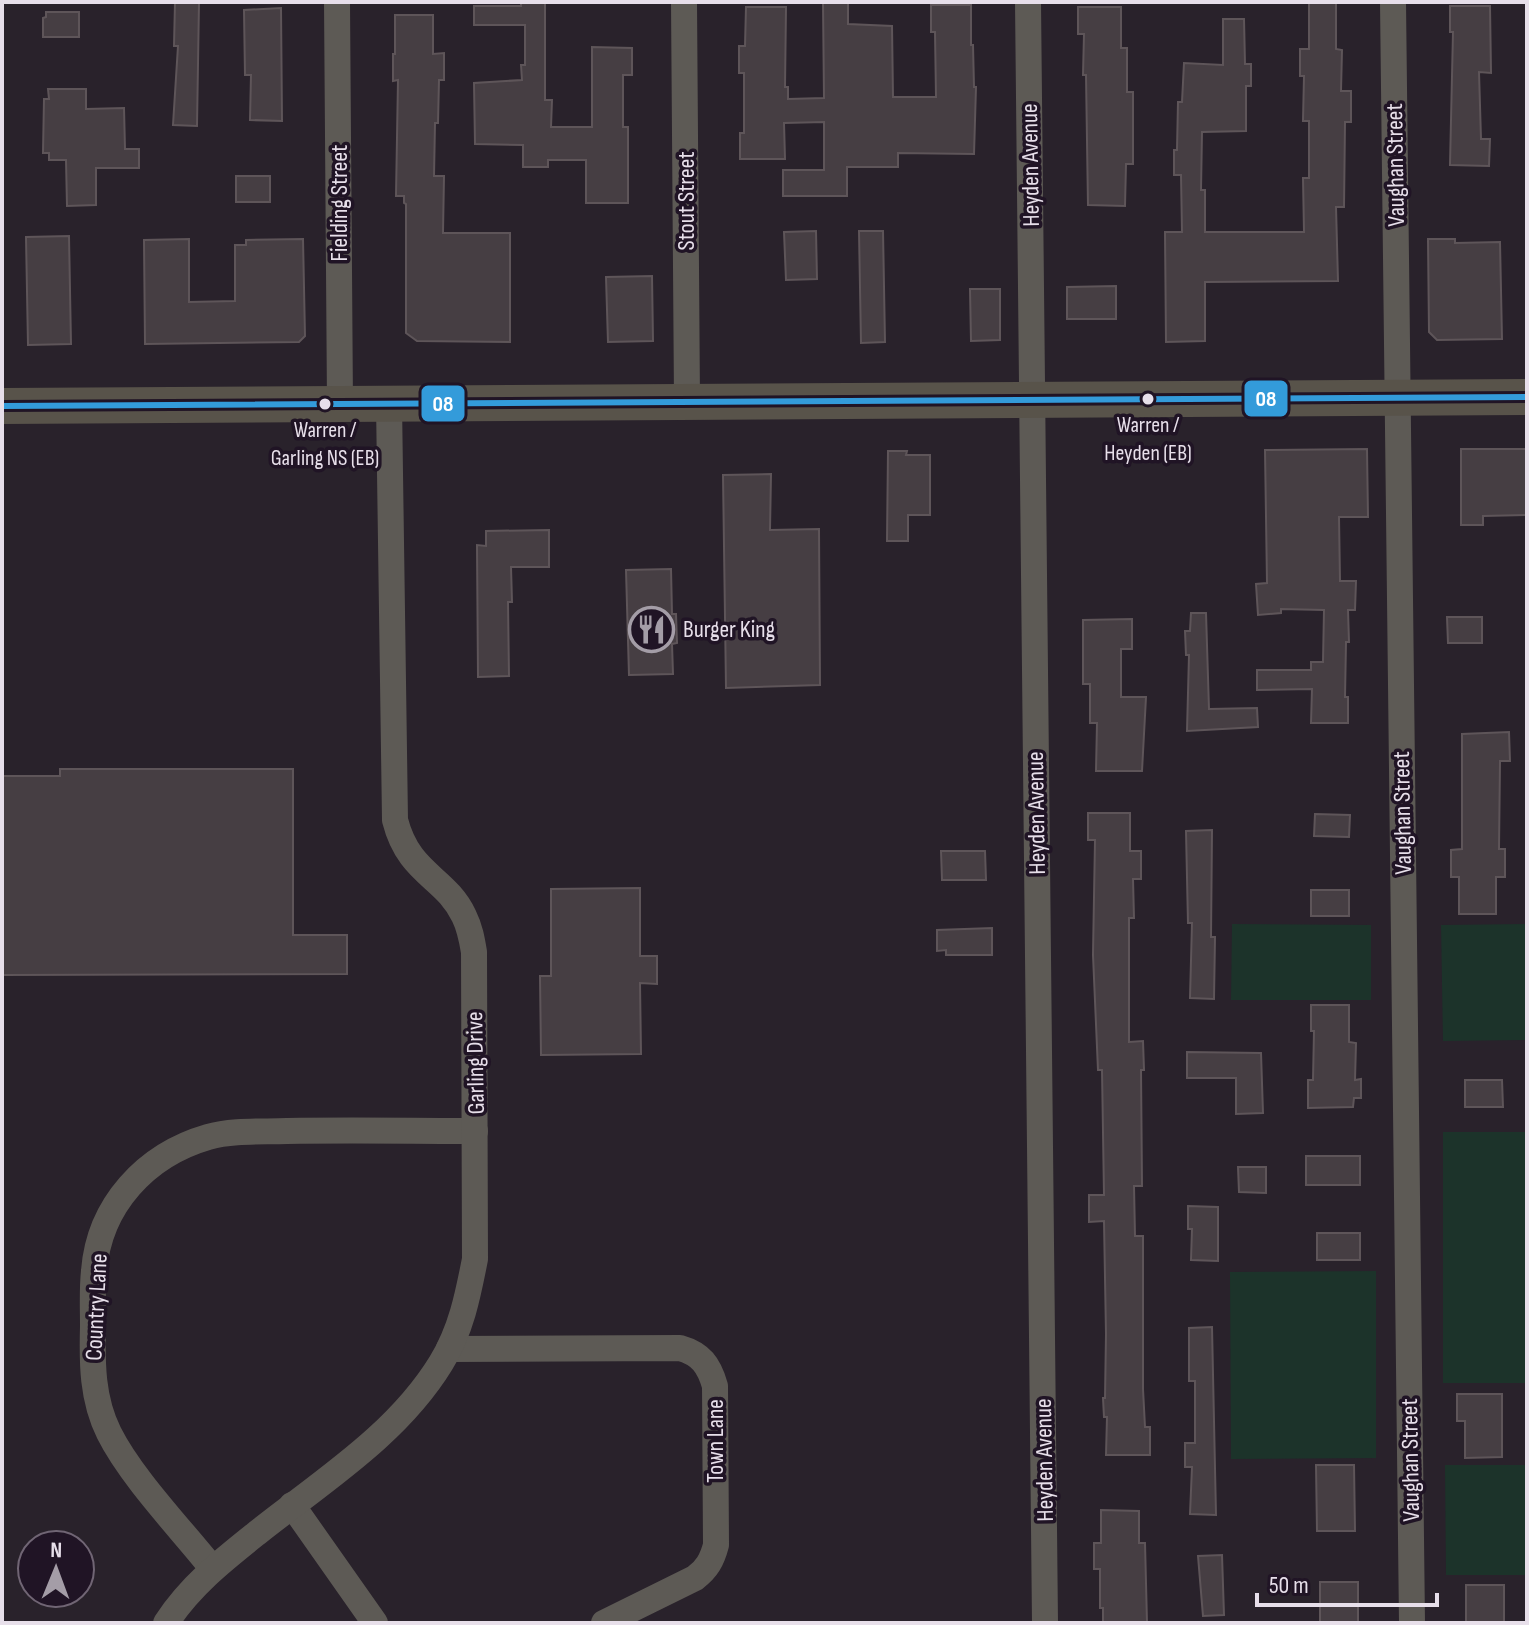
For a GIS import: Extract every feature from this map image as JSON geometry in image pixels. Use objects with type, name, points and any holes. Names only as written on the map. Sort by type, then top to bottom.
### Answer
[{"type":"main road","points":[[2,406],[1527,397]]},
{"type":"street","name":"Fielding Street","points":[[337,2],[340,404]]},
{"type":"street","name":"Stout Street","points":[[684,2],[687,400]]},
{"type":"street","name":"Heyden Avenue","points":[[1028,2],[1045,1623]]},
{"type":"street","name":"Vaughan Street","points":[[1393,2],[1412,1623]]},
{"type":"street","name":"Garling Drive","points":[[166,1623],[176,1607],[212,1568],[351,1460],[385,1430],[422,1389],[449,1349],[467,1301],[475,1259],[474,952],[471,933],[455,901],[409,856],[395,820],[389,403]]},
{"type":"street","name":"Country Lane","points":[[212,1568],[122,1455],[98,1405],[92,1364],[94,1270],[100,1237],[113,1207],[152,1163],[180,1146],[211,1136],[309,1131],[475,1131]]},
{"type":"street","name":"Town Lane","points":[[449,1349],[680,1348],[700,1357],[710,1370],[715,1386],[716,1545],[713,1558],[695,1578],[604,1623]]},
{"type":"street","points":[[292,1505],[375,1623]]},
{"type":"green space","points":[[1232,924],[1371,925],[1371,1000],[1231,1000]]},
{"type":"green space","points":[[1527,924],[1527,1040],[1443,1041],[1441,925]]},
{"type":"green space","points":[[1443,1132],[1527,1132],[1527,1383],[1443,1383]]},
{"type":"green space","points":[[1376,1271],[1376,1458],[1231,1459],[1230,1272]]},
{"type":"green space","points":[[1445,1465],[1527,1465],[1527,1575],[1446,1575]]},
{"type":"building","points":[[175,2],[199,2],[197,126],[173,125],[178,46],[174,46]]},
{"type":"building","points":[[521,2],[545,2],[545,100],[552,100],[551,127],[592,127],[592,47],[632,48],[632,75],[623,75],[623,127],[628,127],[628,203],[586,203],[586,160],[548,160],[548,167],[523,167],[523,145],[475,144],[474,83],[522,80],[525,25],[474,25],[474,6],[521,6]]},
{"type":"building","points":[[823,2],[848,2],[848,24],[892,26],[893,97],[936,97],[935,32],[931,32],[931,5],[971,5],[971,45],[976,87],[974,154],[898,153],[898,167],[847,167],[847,196],[783,196],[783,170],[824,170],[824,122],[784,123],[785,159],[740,159],[740,133],[744,133],[744,73],[739,73],[739,46],[745,46],[746,7],[786,7],[785,87],[788,87],[788,99],[824,98]]},
{"type":"building","points":[[1309,3],[1336,3],[1336,49],[1342,50],[1341,91],[1351,91],[1351,122],[1345,122],[1344,207],[1336,207],[1338,281],[1205,282],[1205,341],[1166,342],[1165,232],[1182,232],[1181,175],[1174,175],[1174,150],[1177,150],[1178,102],[1182,102],[1184,63],[1223,65],[1223,19],[1244,19],[1245,64],[1251,64],[1251,86],[1246,86],[1246,131],[1202,132],[1201,190],[1205,190],[1205,232],[1304,232],[1303,178],[1309,178],[1309,121],[1303,121],[1304,76],[1300,76],[1300,49],[1309,49]]},
{"type":"building","points":[[1450,6],[1490,6],[1491,73],[1479,72],[1481,139],[1490,139],[1489,166],[1450,165],[1453,32],[1450,32]]},
{"type":"building","points":[[1078,7],[1121,7],[1121,48],[1127,48],[1127,92],[1133,92],[1133,164],[1126,164],[1125,206],[1088,205],[1084,34],[1078,34]]},
{"type":"building","points":[[281,8],[282,121],[250,120],[251,75],[245,75],[244,10]]},
{"type":"building","points":[[46,12],[79,12],[79,37],[43,37]]},
{"type":"building","points":[[395,15],[433,15],[433,54],[444,53],[444,80],[439,80],[438,123],[435,123],[434,176],[444,176],[443,233],[510,233],[510,342],[417,341],[406,333],[406,204],[404,196],[396,196],[398,80],[393,81]]},
{"type":"building","points":[[48,89],[86,89],[86,109],[124,108],[125,149],[139,149],[139,168],[96,168],[96,205],[67,206],[66,160],[49,160],[49,153],[43,153],[44,99],[49,99]]},
{"type":"building","points":[[236,176],[270,176],[270,202],[236,202]]},
{"type":"building","points":[[816,231],[817,279],[786,280],[784,232]]},
{"type":"building","points":[[859,231],[883,231],[885,342],[861,343]]},
{"type":"building","points":[[69,236],[71,344],[28,345],[26,237]]},
{"type":"building","points":[[189,239],[189,302],[235,301],[235,245],[246,245],[246,240],[303,239],[305,336],[299,342],[145,344],[144,240]]},
{"type":"building","points":[[1428,239],[1455,239],[1455,243],[1500,242],[1502,339],[1437,340],[1429,332]]},
{"type":"building","points":[[652,276],[653,341],[608,342],[606,277]]},
{"type":"building","points":[[1116,286],[1116,319],[1067,319],[1067,287]]},
{"type":"building","points":[[970,289],[1000,289],[1000,340],[971,341]]},
{"type":"building","points":[[1367,449],[1368,517],[1339,517],[1340,581],[1356,581],[1355,610],[1348,610],[1349,642],[1346,642],[1348,723],[1311,723],[1312,689],[1257,690],[1257,670],[1311,670],[1311,662],[1323,662],[1324,610],[1281,609],[1281,613],[1258,615],[1256,584],[1267,583],[1265,450]]},
{"type":"building","points":[[1461,449],[1527,449],[1527,515],[1483,516],[1483,525],[1461,525]]},
{"type":"building","points":[[888,451],[930,455],[930,515],[908,515],[908,541],[887,541]]},
{"type":"building","points":[[771,474],[770,530],[819,529],[820,685],[726,688],[723,475]]},
{"type":"building","points":[[549,530],[549,567],[511,567],[509,676],[478,677],[477,545],[486,546],[486,531]]},
{"type":"building","name":"Burger King","points":[[671,569],[672,614],[676,614],[677,643],[672,644],[673,674],[629,675],[626,570]]},
{"type":"building","points":[[1191,613],[1206,613],[1209,709],[1257,708],[1258,727],[1187,731],[1189,655],[1186,655],[1185,631],[1190,631]]},
{"type":"building","points":[[1447,617],[1482,617],[1482,643],[1448,643]]},
{"type":"building","points":[[1132,619],[1132,649],[1121,649],[1121,697],[1146,697],[1142,771],[1096,771],[1097,723],[1090,723],[1090,684],[1083,684],[1083,620]]},
{"type":"building","points":[[1509,732],[1510,761],[1500,761],[1499,849],[1505,849],[1505,877],[1496,877],[1496,914],[1459,914],[1459,877],[1451,877],[1451,850],[1462,849],[1462,734]]},
{"type":"building","points":[[60,769],[293,769],[293,935],[347,935],[347,974],[2,975],[2,776],[60,776]]},
{"type":"building","points":[[1088,813],[1130,813],[1130,851],[1141,851],[1141,879],[1133,879],[1134,918],[1129,918],[1129,1042],[1143,1041],[1142,1186],[1134,1186],[1135,1236],[1143,1236],[1143,1389],[1145,1427],[1150,1427],[1150,1455],[1106,1455],[1107,1417],[1104,1417],[1103,1398],[1106,1334],[1104,1221],[1089,1222],[1089,1195],[1104,1195],[1102,1070],[1098,1070],[1093,955],[1095,840],[1088,840]]},
{"type":"building","points":[[1315,814],[1350,815],[1349,837],[1314,836]]},
{"type":"building","points":[[1212,830],[1214,999],[1190,998],[1192,923],[1188,923],[1186,831]]},
{"type":"building","points":[[941,851],[985,851],[986,880],[942,880]]},
{"type":"building","points":[[640,888],[640,956],[657,956],[657,984],[640,983],[641,1054],[541,1055],[540,976],[551,976],[551,889]]},
{"type":"building","points":[[1311,890],[1349,890],[1349,916],[1311,916]]},
{"type":"building","points":[[992,928],[992,955],[946,955],[946,950],[937,951],[937,930]]},
{"type":"building","points":[[1311,1005],[1349,1005],[1349,1042],[1356,1043],[1355,1080],[1361,1079],[1361,1098],[1354,1098],[1353,1107],[1308,1108],[1308,1080],[1313,1080]]},
{"type":"building","points":[[1187,1052],[1261,1053],[1263,1113],[1236,1114],[1236,1078],[1187,1078]]},
{"type":"building","points":[[1465,1080],[1502,1080],[1503,1107],[1465,1107]]},
{"type":"building","points":[[1306,1156],[1360,1156],[1360,1185],[1306,1185]]},
{"type":"building","points":[[1238,1167],[1266,1167],[1266,1193],[1239,1192]]},
{"type":"building","points":[[1188,1206],[1218,1207],[1218,1261],[1191,1260],[1192,1229],[1188,1229]]},
{"type":"building","points":[[1317,1233],[1360,1233],[1360,1260],[1317,1260]]},
{"type":"building","points":[[1212,1327],[1216,1515],[1190,1514],[1192,1467],[1185,1467],[1185,1443],[1195,1443],[1195,1381],[1189,1381],[1189,1328]]},
{"type":"building","points":[[1457,1394],[1502,1394],[1502,1457],[1465,1458],[1465,1421],[1457,1421]]},
{"type":"building","points":[[1316,1465],[1354,1465],[1355,1531],[1317,1531]]},
{"type":"building","points":[[1101,1510],[1139,1511],[1139,1543],[1145,1543],[1147,1623],[1103,1623],[1100,1569],[1094,1569],[1094,1543],[1101,1543]]},
{"type":"building","points":[[1222,1555],[1224,1615],[1203,1616],[1198,1556]]},
{"type":"building","points":[[1320,1582],[1358,1582],[1358,1623],[1320,1623]]},
{"type":"building","points":[[1466,1585],[1504,1585],[1504,1623],[1466,1623]]},
{"type":"transit line","name":"08","points":[[2,406],[1527,397]]},
{"type":"place","name":"Warren / Heyden (EB)","points":[[1148,399]]},
{"type":"place","name":"Warren / Garling NS (EB)","points":[[325,404]]},
{"type":"place","name":"Burger King","points":[[652,629]]}]
